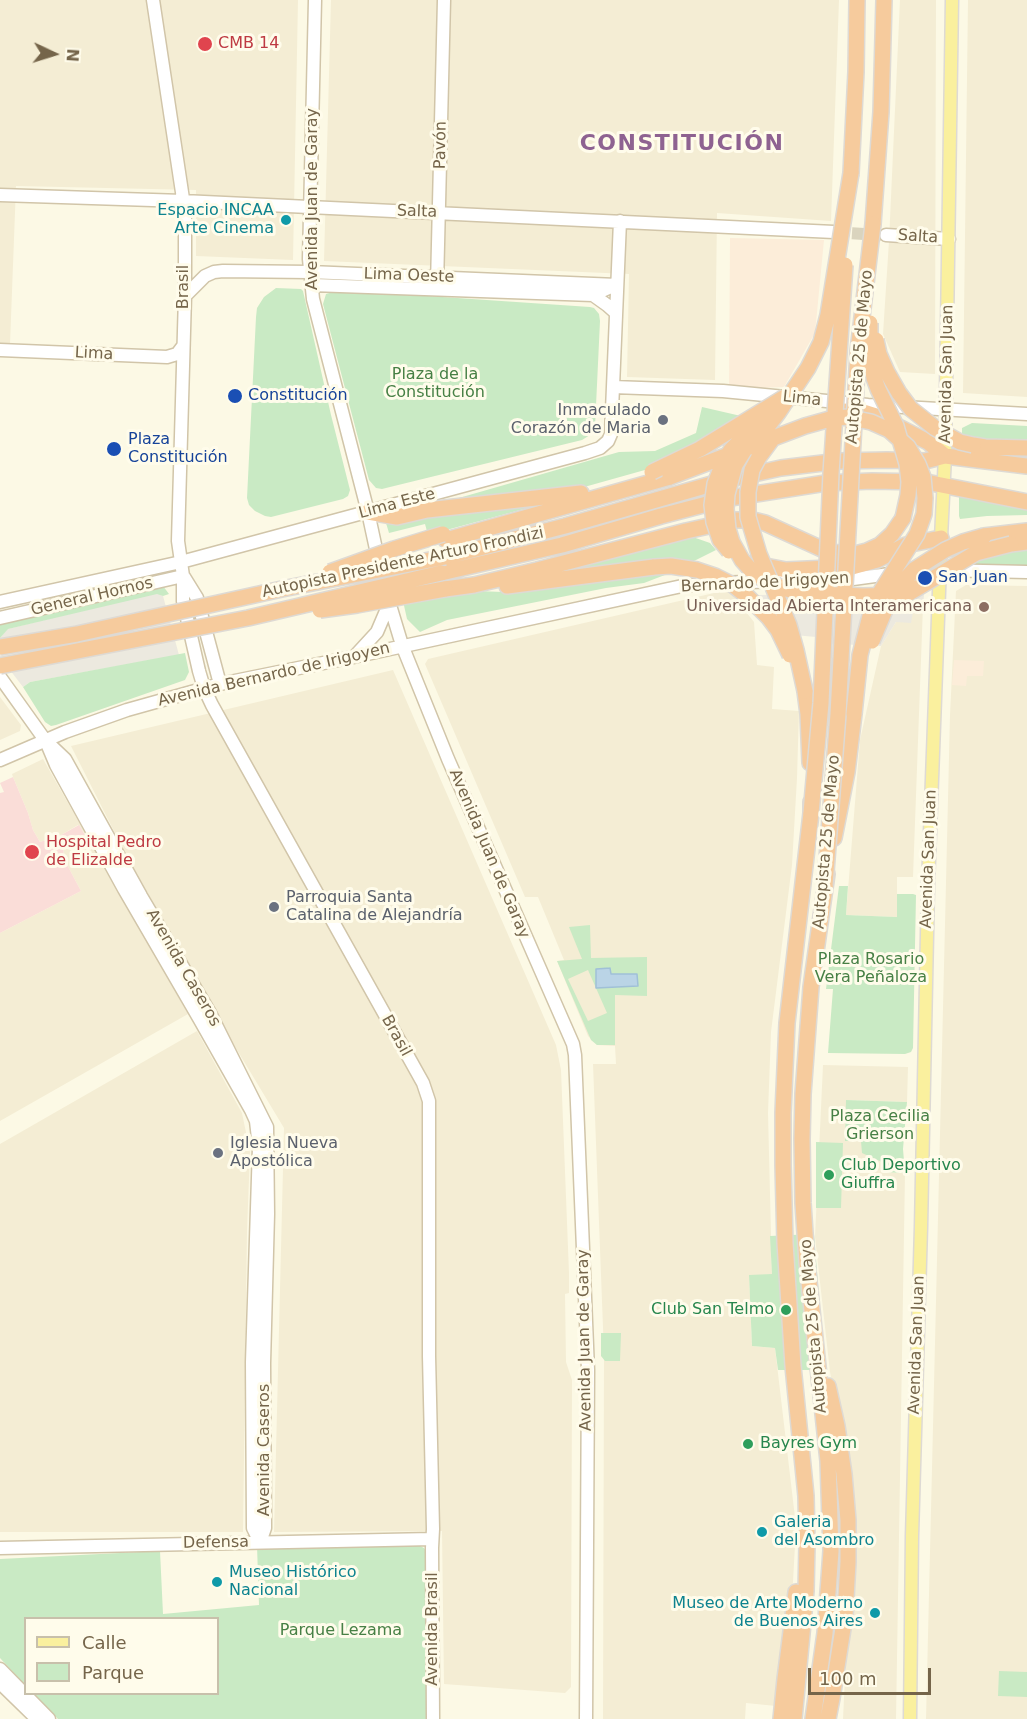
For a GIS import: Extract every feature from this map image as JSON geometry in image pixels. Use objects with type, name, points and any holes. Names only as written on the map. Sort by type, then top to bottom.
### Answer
[{"type":"highway","name":"Autopista 25 de Mayo","points":[[794,1719],[807,1584],[806,1496],[793,1366],[785,1243],[784,1069],[821,703],[831,473],[851,173],[857,0]]},
{"type":"highway","name":"Autopista 25 de Mayo","points":[[813,1719],[825,1633],[831,1551],[828,1461],[807,1263],[803,1203],[803,1094],[811,987],[825,885],[838,714],[858,351],[873,224],[881,112],[884,0]]},
{"type":"highway","points":[[851,173],[824,332],[813,359],[768,426],[742,453],[735,465],[728,486],[726,509],[729,535],[742,560],[750,569],[780,587],[801,593],[863,596],[900,595],[916,590],[976,553],[1027,542]]},
{"type":"highway","points":[[248,618],[357,605],[474,585],[716,523],[736,520],[765,522],[824,550],[843,554],[855,554],[880,545],[892,534],[903,518],[908,495],[908,474],[899,436],[872,370],[869,346],[873,224]]},
{"type":"highway","points":[[871,299],[879,354],[899,393],[911,409],[928,424],[948,436],[973,445],[1027,448]]},
{"type":"highway","points":[[282,589],[354,563],[652,472],[700,449],[789,392]]},
{"type":"highway","points":[[789,392],[736,443],[719,472],[714,491],[713,516],[717,534],[729,552],[744,561],[775,569],[852,567],[877,560],[906,545],[941,538]]},
{"type":"highway","points":[[868,405],[887,421]]},
{"type":"highway","points":[[811,813],[809,733],[805,692],[791,632],[751,533],[748,518],[749,483],[752,470],[759,457],[773,439],[787,428],[827,413],[851,411],[871,414],[887,421],[928,442],[945,456],[1027,466]]},
{"type":"highway","points":[[444,537],[670,477],[805,426],[830,419],[852,418],[871,422],[889,430],[908,447],[923,477],[924,514],[917,534],[881,591],[871,612],[860,655],[847,772],[825,885]]},
{"type":"highway","name":"Autopista Presidente Arturo Frondizi","points":[[0,647],[77,634],[445,556],[773,469],[840,461],[925,461],[945,456]]},
{"type":"highway","name":"Autopista Presidente Arturo Frondizi","points":[[0,666],[248,618],[562,544],[719,501],[797,487],[882,480],[926,482],[1027,502]]},
{"type":"highway","points":[[368,512],[397,517],[427,510],[592,491]]},
{"type":"highway","points":[[854,714],[866,660],[877,627],[888,603],[900,585],[915,570],[938,554],[963,542],[984,536],[1027,531]]},
{"type":"highway","points":[[474,585],[504,587],[654,567],[688,568],[705,572],[724,580],[762,609],[778,630],[805,692]]},
{"type":"highway","points":[[813,1323],[840,1443],[848,1520],[845,1616],[827,1719]]},
{"type":"highway","points":[[781,1719],[806,1496]]},
{"type":"highway","points":[[827,1719],[835,1625],[831,1551]]},
{"type":"main road","name":"Brasil","points":[[153,0],[185,212],[185,296],[178,538],[183,576],[183,600],[204,688],[301,867],[423,1083],[429,1101],[432,1539]]},
{"type":"main road","name":"Avenida Juan de Garay","points":[[315,0],[310,207],[313,299],[368,512],[389,604],[402,645],[448,759],[573,1044],[575,1055],[588,1370],[586,1719]]},
{"type":"main road","name":"Pavón","points":[[437,283],[444,0]]},
{"type":"main road","name":"Avenida San Juan","points":[[910,1719],[912,1527],[928,896],[945,456],[952,0]]},
{"type":"main road","name":"Salta","points":[[0,195],[183,201],[834,232]]},
{"type":"main road","points":[[613,387],[620,221]]},
{"type":"main road","name":"Salta","points":[[886,235],[949,239]]},
{"type":"main road","name":"Lima Oeste","points":[[185,296],[205,276],[214,272],[437,283],[617,285]]},
{"type":"main road","name":"Lima Oeste","points":[[437,283],[593,295],[617,285]]},
{"type":"main road","points":[[593,295],[616,313]]},
{"type":"main road","name":"Lima","points":[[0,350],[167,357],[177,354],[183,346]]},
{"type":"main road","name":"Lima","points":[[613,387],[723,391],[868,405],[1027,414]]},
{"type":"main road","name":"Lima Este","points":[[181,562],[594,451],[604,445],[611,434],[613,387]]},
{"type":"main road","name":"General Hornos","points":[[0,602],[181,562]]},
{"type":"main road","name":"Bernardo de Irigoyen","points":[[402,645],[682,586],[853,579],[940,570],[1027,572]]},
{"type":"main road","name":"Brasil","points":[[183,576],[197,598],[220,684]]},
{"type":"main road","name":"General Hornos","points":[[0,618],[183,576]]},
{"type":"main road","points":[[353,657],[375,635],[389,604]]},
{"type":"main road","name":"Avenida Bernardo de Irigoyen","points":[[0,760],[45,740],[127,710],[220,684],[402,645]]},
{"type":"main road","name":"Avenida Caseros","points":[[0,677],[45,740],[56,765],[131,902],[251,1110],[258,1128],[252,1374],[253,1528],[260,1542]]},
{"type":"main road","name":"Defensa","points":[[0,1548],[432,1539]]},
{"type":"main road","name":"Avenida Brasil","points":[[432,1539],[433,1719]]},
{"type":"main road","points":[[0,1669],[24,1693]]},
{"type":"main road","points":[[0,1683],[37,1719]]},
{"type":"main road","points":[[25,1695],[49,1719]]},
{"type":"shaded area","points":[[0,0],[298,0],[293,260],[196,256],[196,190],[16,186],[10,344],[0,343]]},
{"type":"shaded area","points":[[331,0],[839,0],[831,221],[717,213],[715,380],[627,377],[629,274],[324,261]]},
{"type":"shaded area","points":[[900,0],[936,0],[935,374],[900,372],[883,334]]},
{"type":"shaded area","points":[[968,0],[1027,0],[1027,397],[963,393]]},
{"type":"shaded area","points":[[730,238],[824,240],[815,333],[784,387],[729,389]]},
{"type":"shaded area","points":[[966,585],[1027,586],[1027,1719],[926,1719],[950,715],[956,591]]},
{"type":"shaded area","points":[[730,592],[754,622],[757,665],[774,667],[772,709],[799,711],[792,865],[771,1032],[768,1113],[772,1275],[749,1275],[752,1346],[775,1348],[796,1526],[793,1582],[779,1664],[776,1706],[746,1703],[745,1719],[603,1719],[604,1354],[593,1064],[616,1064],[615,1046],[597,1045],[588,1036],[557,961],[564,960],[538,897],[525,897],[425,664],[428,659],[714,593]]},
{"type":"shaded area","points":[[157,593],[163,596],[179,655],[30,682],[23,687],[0,657],[0,638],[7,629]]},
{"type":"shaded area","points":[[922,593],[924,595],[923,605],[914,606],[911,623],[896,622],[881,646],[815,643],[816,637],[783,634],[756,595]]},
{"type":"shaded area","points":[[914,605],[923,605],[913,877],[897,877],[897,917],[846,915],[860,740],[881,646],[896,622]]},
{"type":"shaded area","points":[[954,660],[984,661],[983,676],[967,676],[966,686],[952,685]]},
{"type":"shaded area","points":[[393,670],[556,1045],[561,1070],[569,1273],[569,1293],[565,1294],[566,1362],[572,1380],[571,1687],[565,1693],[444,1684],[442,1531],[274,1532],[284,1128],[213,1010],[121,845],[71,746]]},
{"type":"shaded area","points":[[0,697],[21,725],[20,731],[0,740]]},
{"type":"shaded area","points":[[43,759],[188,1014],[0,1121],[0,933],[81,891],[64,859],[63,845],[85,834],[78,825],[61,835],[40,842],[33,830],[12,774]]},
{"type":"shaded area","name":"Hospital Pedro de Elizalde","points":[[13,777],[33,830],[40,842],[61,835],[79,825],[85,835],[63,845],[64,859],[81,891],[0,933],[0,793],[4,792],[0,783]]},
{"type":"shaded area","points":[[197,1031],[242,1113],[250,1152],[243,1532],[0,1532],[0,1144]]},
{"type":"shaded area","points":[[823,1065],[908,1067],[907,1102],[847,1100],[845,1141],[861,1141],[884,1163],[884,1172],[905,1173],[896,1719],[843,1719],[851,1551],[851,1480],[830,1372],[815,1237]]},
{"type":"green space","points":[[276,288],[303,291],[350,490],[348,496],[343,499],[271,517],[255,511],[249,505],[247,498],[257,308],[264,297]]},
{"type":"green space","name":"Plaza de la Constitución","points":[[339,290],[594,308],[599,314],[600,321],[593,431],[582,440],[382,489],[376,488],[369,480],[323,304],[326,294]]},
{"type":"green space","points":[[702,407],[741,416],[652,468],[570,491],[431,506],[619,452],[655,451],[696,433]]},
{"type":"green space","points":[[972,423],[1027,426],[1027,443],[992,444],[962,436],[962,428]]},
{"type":"green space","points":[[959,496],[1027,507],[1027,515],[960,519]]},
{"type":"green space","points":[[535,506],[428,535],[425,524],[389,533],[386,523],[392,519]]},
{"type":"green space","points":[[690,536],[710,543],[716,550],[644,583],[606,588],[447,620],[420,632],[407,619],[403,601],[477,591],[503,592],[529,580]]},
{"type":"green space","points":[[1027,548],[1027,565],[968,566],[983,558]]},
{"type":"green space","points":[[163,586],[169,594],[163,596],[157,594],[8,629],[0,638],[0,623]]},
{"type":"green space","points":[[185,653],[189,672],[185,680],[56,725],[51,726],[45,722],[23,687],[30,682]]},
{"type":"green space","name":"Plaza Rosario Vera Peñaloza","points":[[839,886],[848,886],[846,915],[897,917],[897,894],[916,895],[913,1048],[911,1052],[905,1054],[828,1053],[833,989],[826,989]]},
{"type":"green space","points":[[590,925],[591,958],[647,957],[647,996],[615,995],[615,1045],[597,1045],[591,1040],[557,961],[582,959],[569,927]],"holes":[[[588,970],[607,1013],[588,1021],[568,979]]]},
{"type":"green space","name":"Plaza Cecilia Grierson","points":[[846,1100],[907,1102],[903,1149],[905,1173],[883,1172],[884,1163],[862,1153],[861,1141],[845,1141]]},
{"type":"green space","name":"Club Deportivo Giuffra","points":[[816,1142],[843,1143],[841,1208],[816,1208]]},
{"type":"green space","name":"Club San Telmo","points":[[814,1234],[825,1370],[778,1370],[775,1348],[752,1346],[749,1275],[772,1274],[770,1236]]},
{"type":"green space","points":[[601,1333],[621,1333],[620,1361],[605,1361],[601,1356]]},
{"type":"green space","name":"Parque Lezama","points":[[418,1545],[424,1548],[427,1552],[426,1719],[58,1719],[35,1695],[219,1695],[219,1617],[24,1617],[24,1684],[0,1658],[0,1559],[160,1551],[163,1614],[259,1605],[257,1546]]},
{"type":"green space","points":[[999,1671],[1027,1672],[1027,1697],[998,1696]]},
{"type":"water","points":[[610,968],[611,974],[637,974],[638,986],[596,988],[596,969]]},
{"type":"tunnel","points":[[834,232],[881,235]]},
{"type":"place","name":"CMB 14","points":[[205,44]]},
{"type":"place","name":"Espacio INCAA Arte Cinema","points":[[286,220]]},
{"type":"place","name":"Constitución","points":[[235,396]]},
{"type":"place","name":"Inmaculado Corazón de Maria","points":[[663,420]]},
{"type":"place","name":"Plaza Constitución","points":[[114,449]]},
{"type":"place","name":"San Juan","points":[[925,578]]},
{"type":"place","name":"Universidad Abierta Interamericana","points":[[984,607]]},
{"type":"place","name":"Hospital Pedro de Elizalde","points":[[32,852]]},
{"type":"place","name":"Parroquia Santa Catalina de Alejandría","points":[[274,907]]},
{"type":"place","name":"Iglesia Nueva Apostólica","points":[[218,1153]]},
{"type":"place","name":"Club Deportivo Giuffra","points":[[829,1175]]},
{"type":"place","name":"Club San Telmo","points":[[786,1310]]},
{"type":"place","name":"Bayres Gym","points":[[748,1444]]},
{"type":"place","name":"Galeria del Asombro","points":[[762,1532]]},
{"type":"place","name":"Museo Histórico Nacional","points":[[217,1582]]},
{"type":"place","name":"Museo de Arte Moderno de Buenos Aires","points":[[875,1613]]},
{"type":"district","name":"CONSTITUCIÓN","points":[[682,144]]}]
